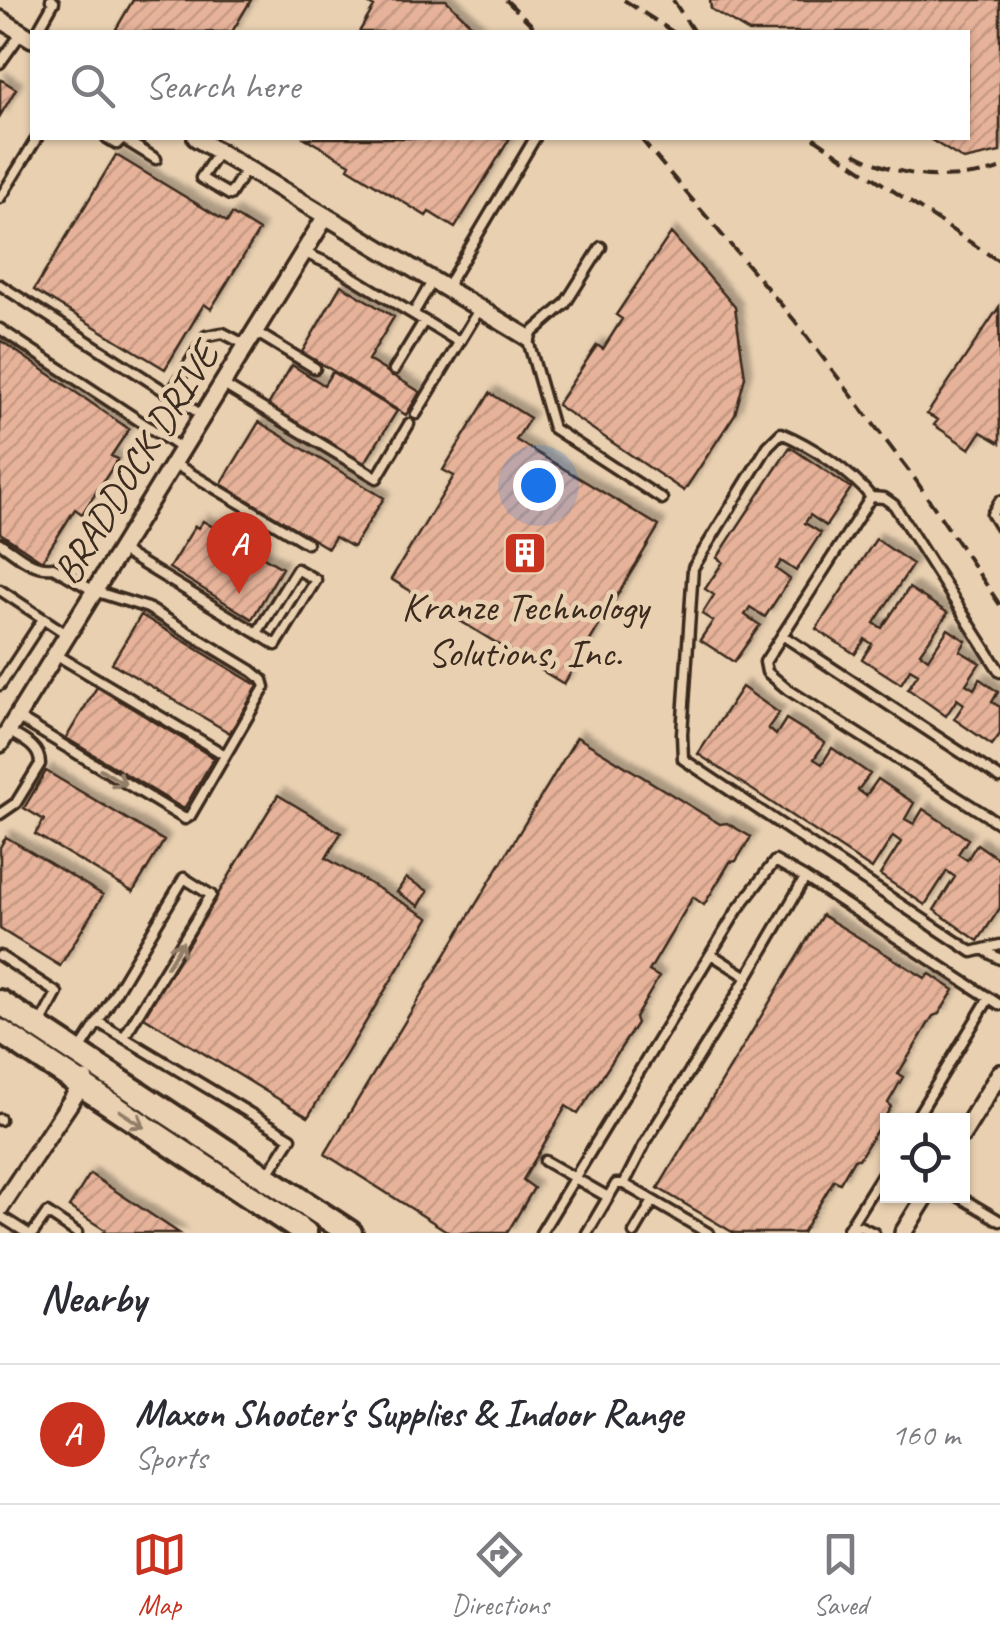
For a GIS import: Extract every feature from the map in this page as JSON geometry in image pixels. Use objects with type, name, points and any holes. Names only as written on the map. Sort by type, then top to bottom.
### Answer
[{"type":"main road","points":[[0,1002],[350,1233]]},
{"type":"main road","points":[[0,1031],[305,1233]]},
{"type":"street","points":[[0,19],[30,34]]},
{"type":"street","points":[[200,140],[527,336]]},
{"type":"street","name":"BRADDOCK DRIVE","points":[[7,727],[68,635],[326,216]]},
{"type":"street","points":[[0,1208],[87,1058]]},
{"type":"street","points":[[970,1122],[1000,1073]]},
{"type":"street","points":[[903,1233],[922,1203]]},
{"type":"lane","points":[[34,30],[54,2],[51,0]]},
{"type":"lane","points":[[0,62],[30,35]]},
{"type":"lane","points":[[0,198],[36,140]]},
{"type":"lane","points":[[125,140],[156,159]]},
{"type":"lane","points":[[412,314],[440,284],[534,140]]},
{"type":"lane","points":[[219,151],[201,178],[230,196],[247,168]]},
{"type":"lane","points":[[601,248],[565,304],[527,336],[553,428],[662,499]]},
{"type":"lane","points":[[303,252],[459,342]]},
{"type":"lane","points":[[0,285],[202,415]]},
{"type":"lane","points":[[416,414],[480,308]]},
{"type":"lane","points":[[394,370],[424,321]]},
{"type":"lane","points":[[0,329],[307,543]]},
{"type":"lane","points":[[170,395],[206,336],[223,332],[250,338],[315,368]]},
{"type":"lane","points":[[222,384],[377,478],[409,424]]},
{"type":"lane","points":[[1000,672],[894,505],[884,498],[872,498],[860,484],[794,438],[780,433],[768,446],[694,568],[683,759],[972,952],[1000,946]]},
{"type":"lane","points":[[872,498],[765,662],[767,672],[786,689],[1000,824]]},
{"type":"lane","points":[[1000,502],[992,514],[1000,527]]},
{"type":"lane","points":[[0,544],[33,566],[62,570],[94,591],[148,608],[263,680],[265,687],[185,819],[42,733],[7,727]]},
{"type":"lane","points":[[120,550],[257,634],[276,645],[316,580],[297,569],[257,634]]},
{"type":"lane","points":[[0,590],[68,635]]},
{"type":"lane","points":[[0,684],[44,619]]},
{"type":"lane","points":[[782,635],[1000,778]]},
{"type":"lane","points":[[56,654],[225,755]]},
{"type":"lane","points":[[0,814],[16,803],[40,764],[40,756],[32,746],[7,727]]},
{"type":"lane","points":[[541,1233],[738,909],[774,861],[1000,1005]]},
{"type":"lane","points":[[87,1058],[98,1022],[184,878],[212,895],[124,1038]]},
{"type":"lane","points":[[624,1184],[805,878]]},
{"type":"lane","points":[[986,951],[1000,960]]},
{"type":"lane","points":[[711,954],[748,977]]},
{"type":"lane","points":[[0,956],[57,993],[38,1027]]},
{"type":"lane","points":[[919,1113],[989,998]]},
{"type":"lane","points":[[98,1022],[291,1138],[252,1198]]},
{"type":"lane","points":[[545,1161],[608,1197]]},
{"type":"lane","points":[[847,1231],[880,1178]]},
{"type":"lane","points":[[587,1233],[616,1184],[624,1184],[708,1233]]},
{"type":"lane","points":[[634,1233],[653,1200]]},
{"type":"lane","points":[[970,1203],[1000,1221]]},
{"type":"lane","points":[[0,1216],[30,1233],[47,1213],[77,1233]]},
{"type":"lane","points":[[684,1233],[690,1222]]},
{"type":"lane","points":[[847,1231],[859,1226],[874,1233]]},
{"type":"building","points":[[133,0],[251,0],[233,30],[116,29]]},
{"type":"building","points":[[363,0],[446,0],[477,30],[360,30],[374,7]]},
{"type":"building","points":[[710,0],[1000,0],[1000,152],[964,160],[931,140],[970,140],[970,30],[746,30],[711,9]]},
{"type":"building","points":[[0,79],[16,89],[0,116]]},
{"type":"building","points":[[308,140],[509,140],[455,228],[429,212],[426,216],[348,168],[350,164]]},
{"type":"building","points":[[116,155],[227,222],[232,214],[259,231],[211,309],[204,304],[165,369],[34,290]]},
{"type":"building","points":[[671,233],[735,307],[745,377],[735,414],[684,491],[557,405],[597,345],[603,349],[622,319],[616,315]]},
{"type":"building","points":[[341,285],[394,317],[368,360],[420,392],[406,415],[302,352]]},
{"type":"building","points":[[999,307],[1000,443],[981,432],[970,449],[934,425],[938,420],[927,414]]},
{"type":"building","points":[[0,340],[129,429],[111,456],[118,459],[82,514],[75,509],[42,561],[0,533]]},
{"type":"building","points":[[292,365],[324,385],[332,372],[397,411],[363,466],[267,407]]},
{"type":"building","name":"Kranze Technology Solutions, Inc.","points":[[490,393],[530,418],[516,440],[659,526],[564,684],[391,579],[454,476],[443,470]]},
{"type":"building","points":[[259,422],[384,498],[353,547],[335,537],[328,548],[221,484]]},
{"type":"building","points":[[790,447],[851,488],[826,526],[810,515],[805,523],[821,533],[796,571],[781,561],[776,569],[790,579],[765,617],[750,607],[745,615],[760,625],[734,662],[700,640],[713,621],[702,614],[714,595],[705,589],[723,562],[717,558]]},
{"type":"building","points":[[203,521],[282,568],[252,619],[169,568],[195,526],[198,528]]},
{"type":"building","points":[[876,539],[913,564],[874,623],[882,628],[909,588],[948,613],[920,653],[928,659],[948,629],[966,641],[960,651],[980,663],[966,684],[974,689],[980,679],[998,692],[992,702],[1000,707],[1000,734],[992,745],[954,719],[964,704],[957,699],[946,716],[908,689],[918,674],[910,669],[901,684],[862,659],[872,644],[865,639],[855,654],[816,629]]},
{"type":"building","points":[[141,615],[258,686],[230,733],[112,663]]},
{"type":"building","points":[[97,687],[214,758],[184,809],[66,738]]},
{"type":"building","points":[[742,687],[779,713],[768,728],[776,735],[786,719],[825,743],[814,759],[822,764],[832,748],[870,774],[858,790],[866,796],[878,779],[914,803],[905,819],[914,824],[923,809],[968,839],[958,854],[967,860],[977,844],[1000,860],[1000,908],[978,941],[934,910],[955,877],[947,871],[925,905],[880,875],[901,842],[893,836],[872,869],[698,754]]},
{"type":"building","points":[[577,737],[720,824],[727,823],[751,837],[736,861],[730,862],[704,905],[693,897],[649,971],[659,977],[635,1018],[637,1023],[578,1114],[566,1106],[523,1180],[534,1188],[507,1233],[450,1233],[325,1154]]},
{"type":"building","points":[[46,771],[164,841],[133,892],[35,834],[44,820],[24,808]]},
{"type":"building","points":[[278,795],[341,833],[326,858],[429,918],[308,1117],[144,1017]]},
{"type":"building","points":[[6,837],[103,895],[60,966],[0,929],[0,847]]},
{"type":"building","points":[[406,878],[428,891],[419,906],[397,892]]},
{"type":"building","points":[[822,915],[925,978],[930,974],[954,990],[939,1014],[933,1016],[898,1074],[903,1077],[888,1103],[891,1107],[887,1113],[880,1113],[880,1125],[859,1159],[854,1159],[840,1183],[834,1180],[802,1233],[734,1233],[658,1188]]},
{"type":"building","points":[[90,1174],[179,1233],[103,1233],[105,1230],[69,1207]]},
{"type":"railway","points":[[506,0],[537,30]]},
{"type":"railway","points":[[624,0],[670,30]]},
{"type":"railway","points":[[673,0],[693,30]]},
{"type":"railway","points":[[642,140],[795,321],[915,479],[1000,605]]},
{"type":"railway","points":[[817,140],[1000,262]]},
{"type":"railway","points":[[855,153],[889,168],[926,176],[963,176],[1000,169]]},
{"type":"place","name":"Kranze Technology Solutions, Inc.","points":[[525,553]]},
{"type":"place","name":"Maxon Shooter's Supplies & Indoor Range","points":[[239,594]]}]
